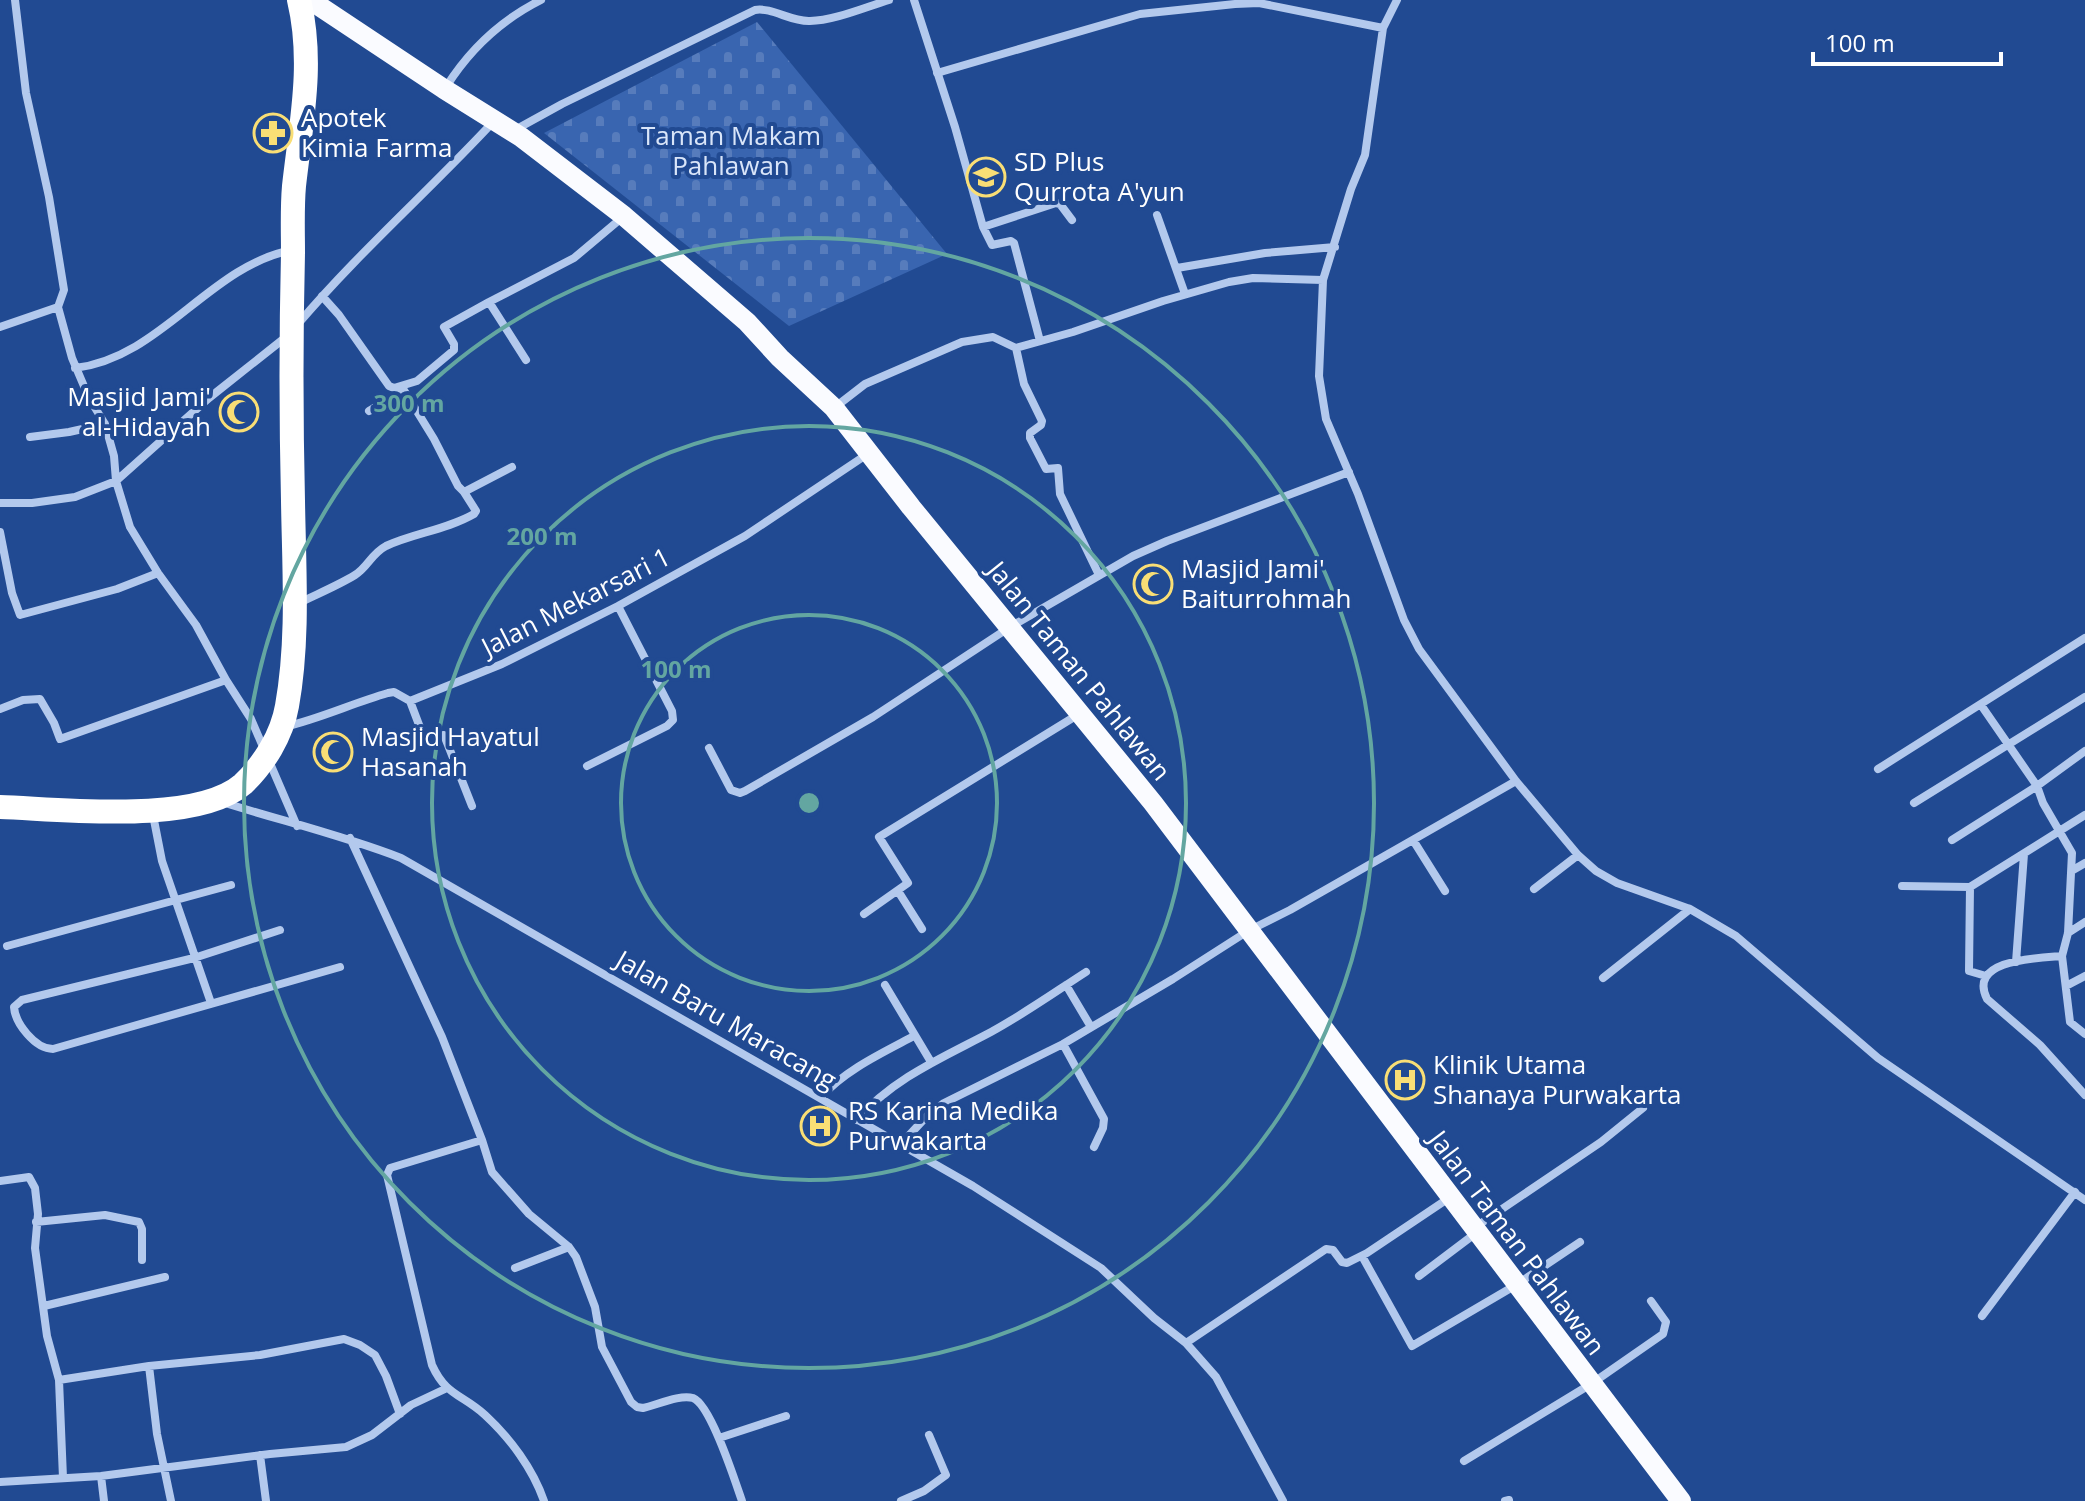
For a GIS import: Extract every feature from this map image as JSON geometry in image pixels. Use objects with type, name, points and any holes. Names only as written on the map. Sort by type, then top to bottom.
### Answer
[{"type":"highway","points":[[0,807],[152,810],[217,800],[240,786],[266,757],[282,727],[291,676],[295,606],[294,188],[304,124],[307,62],[305,24],[299,0]]},
{"type":"main road","name":"Jalan Taman Pahlawan","points":[[310,0],[504,126],[624,216],[747,322],[780,358],[834,408],[1153,803],[1681,1501]]},
{"type":"street","points":[[15,0],[26,93],[49,197],[64,290],[58,307],[75,368],[105,424],[114,456],[116,481],[130,527],[158,573],[196,625],[251,719],[297,826]]},
{"type":"street","points":[[444,89],[486,36],[514,13],[541,0]]},
{"type":"street","points":[[755,10],[757,0]]},
{"type":"street","points":[[0,503],[32,503],[75,497],[116,481],[209,398],[292,332],[322,296],[504,126],[575,98],[755,10],[763,9],[781,17],[810,21],[889,0]]},
{"type":"street","points":[[914,0],[983,227],[992,245],[1014,243],[1040,341]]},
{"type":"street","points":[[1397,0],[1383,28],[1365,155],[1351,189],[1323,280],[1320,396],[1326,419],[1404,620],[1419,649],[1516,781],[1578,855],[1596,871],[1617,883],[1690,909],[1716,923],[1747,944],[1878,1058],[2085,1200]]},
{"type":"street","points":[[937,73],[1140,14],[1235,4],[1259,3],[1383,28]]},
{"type":"street","points":[[983,227],[1056,203],[1072,220]]},
{"type":"street","points":[[1157,215],[1185,294]]},
{"type":"street","points":[[369,411],[417,381],[454,350],[446,325],[574,258],[624,216]]},
{"type":"street","points":[[1177,268],[1265,253],[1335,247]]},
{"type":"street","points":[[75,368],[90,367],[143,342],[242,270],[273,253],[293,249]]},
{"type":"street","points":[[834,408],[865,384],[962,342],[993,337],[1016,348],[1185,294],[1253,278],[1323,280]]},
{"type":"street","points":[[295,606],[354,575],[366,566],[371,555],[388,545],[443,528],[475,513],[403,389],[389,386],[322,296]]},
{"type":"street","points":[[489,302],[526,360]]},
{"type":"street","points":[[0,327],[58,307]]},
{"type":"street","points":[[1016,348],[1024,384],[1042,421],[1030,433],[1030,438],[1046,469],[1058,468],[1060,494],[1099,575]]},
{"type":"street","points":[[30,437],[105,424]]},
{"type":"street","name":"Jalan Mekarsari 1","points":[[282,727],[307,722],[388,693],[394,692],[410,701],[502,664],[618,606],[745,536],[870,452]]},
{"type":"street","points":[[464,492],[512,467]]},
{"type":"street","points":[[709,748],[731,790],[740,793],[873,717],[1010,627],[1099,575],[1167,541],[1349,472]]},
{"type":"street","points":[[0,536],[20,615],[117,589],[158,573]]},
{"type":"street","points":[[587,766],[667,726],[673,720],[672,711],[618,606]]},
{"type":"street","points":[[1878,769],[2085,638]]},
{"type":"street","points":[[0,709],[23,700],[40,699],[60,739],[226,680]]},
{"type":"street","points":[[1914,803],[2085,697]]},
{"type":"street","points":[[410,701],[424,738],[444,735],[472,806]]},
{"type":"street","points":[[1981,705],[2037,786],[2043,803],[2072,853],[2068,933],[2062,956],[2070,1022],[2085,1034]]},
{"type":"street","points":[[864,914],[908,883],[879,837],[1081,713]]},
{"type":"street","points":[[1952,840],[2085,751]]},
{"type":"street","points":[[900,1145],[944,1103],[1063,1044],[1248,931],[1280,916],[1516,781]]},
{"type":"street","name":"Jalan Baru Maracang","points":[[217,800],[297,826],[350,838],[401,858],[820,1098],[1074,1249],[1101,1268],[1186,1343],[1216,1377],[1283,1501]]},
{"type":"street","points":[[152,810],[162,861],[211,1003]]},
{"type":"street","points":[[1902,886],[1970,887],[2085,815]]},
{"type":"street","points":[[350,838],[442,1037],[492,1172],[529,1214],[569,1247],[585,1276],[602,1347],[631,1402],[643,1408],[692,1398],[700,1403],[719,1438],[742,1501]]},
{"type":"street","points":[[1413,840],[1445,891]]},
{"type":"street","points":[[2016,962],[2024,854]]},
{"type":"street","points":[[1534,889],[1578,855]]},
{"type":"street","points":[[2073,870],[2085,863]]},
{"type":"street","points":[[7,946],[231,885]]},
{"type":"street","points":[[1970,887],[1969,971],[1986,976]]},
{"type":"street","points":[[898,891],[922,929]]},
{"type":"street","points":[[1603,978],[1690,909]]},
{"type":"street","points":[[2068,933],[2085,922]]},
{"type":"street","points":[[280,930],[194,958],[22,1000],[14,1007],[16,1022],[43,1047],[53,1049],[340,967]]},
{"type":"street","points":[[2062,956],[1991,969],[1984,988],[1987,999],[2040,1045],[2085,1095]]},
{"type":"street","points":[[857,1120],[877,1098],[931,1062],[990,1032],[1086,972]]},
{"type":"street","points":[[2066,986],[2085,976]]},
{"type":"street","points":[[885,985],[931,1062]]},
{"type":"street","points":[[1066,985],[1091,1027]]},
{"type":"street","points":[[820,1098],[831,1086],[876,1056],[914,1036]]},
{"type":"street","points":[[1063,1044],[1104,1119],[1094,1147]]},
{"type":"street","points":[[1419,1276],[1476,1230],[1601,1142],[1643,1108]]},
{"type":"street","points":[[482,1140],[390,1168],[387,1175],[432,1365],[445,1389],[484,1414],[492,1423],[537,1479],[544,1501]]},
{"type":"street","points":[[0,1181],[31,1178],[38,1214],[35,1248],[47,1336],[59,1380],[63,1478]]},
{"type":"street","points":[[1982,1316],[2075,1192]]},
{"type":"street","points":[[1186,1343],[1326,1249],[1333,1250],[1344,1264],[1362,1256],[1450,1197]]},
{"type":"street","points":[[36,1222],[105,1215],[139,1222],[142,1229],[142,1260]]},
{"type":"street","points":[[1362,1256],[1412,1346],[1516,1285],[1580,1242]]},
{"type":"street","points":[[515,1268],[569,1247]]},
{"type":"street","points":[[44,1306],[165,1277]]},
{"type":"street","points":[[1464,1461],[1591,1384],[1663,1334],[1666,1322],[1651,1301]]},
{"type":"street","points":[[59,1380],[149,1366],[260,1355],[344,1339],[375,1355],[400,1414]]},
{"type":"street","points":[[149,1366],[157,1434],[171,1501]]},
{"type":"street","points":[[0,1482],[101,1476],[346,1447],[372,1435],[411,1405],[445,1389]]},
{"type":"street","points":[[719,1438],[786,1416]]},
{"type":"street","points":[[905,1500],[946,1475],[929,1435]]},
{"type":"street","points":[[260,1455],[266,1501]]},
{"type":"street","points":[[101,1476],[104,1501]]},
{"type":"green space","name":"Taman Makam Pahlawan","points":[[757,22],[947,254],[789,326],[544,133]]},
{"type":"place","name":"Apotek Kimia Farma","points":[[273,133]]},
{"type":"place","name":"SD Plus Qurrota A'yun","points":[[986,177]]},
{"type":"place","name":"Masjid Jami' al-Hidayah","points":[[239,412]]},
{"type":"place","name":"Masjid Jami' Baiturrohmah","points":[[1153,584]]},
{"type":"place","name":"Masjid Hayatul Hasanah","points":[[333,752]]},
{"type":"place","name":"Klinik Utama Shanaya Purwakarta","points":[[1405,1080]]},
{"type":"place","name":"RS Karina Medika Purwakarta","points":[[820,1126]]}]
